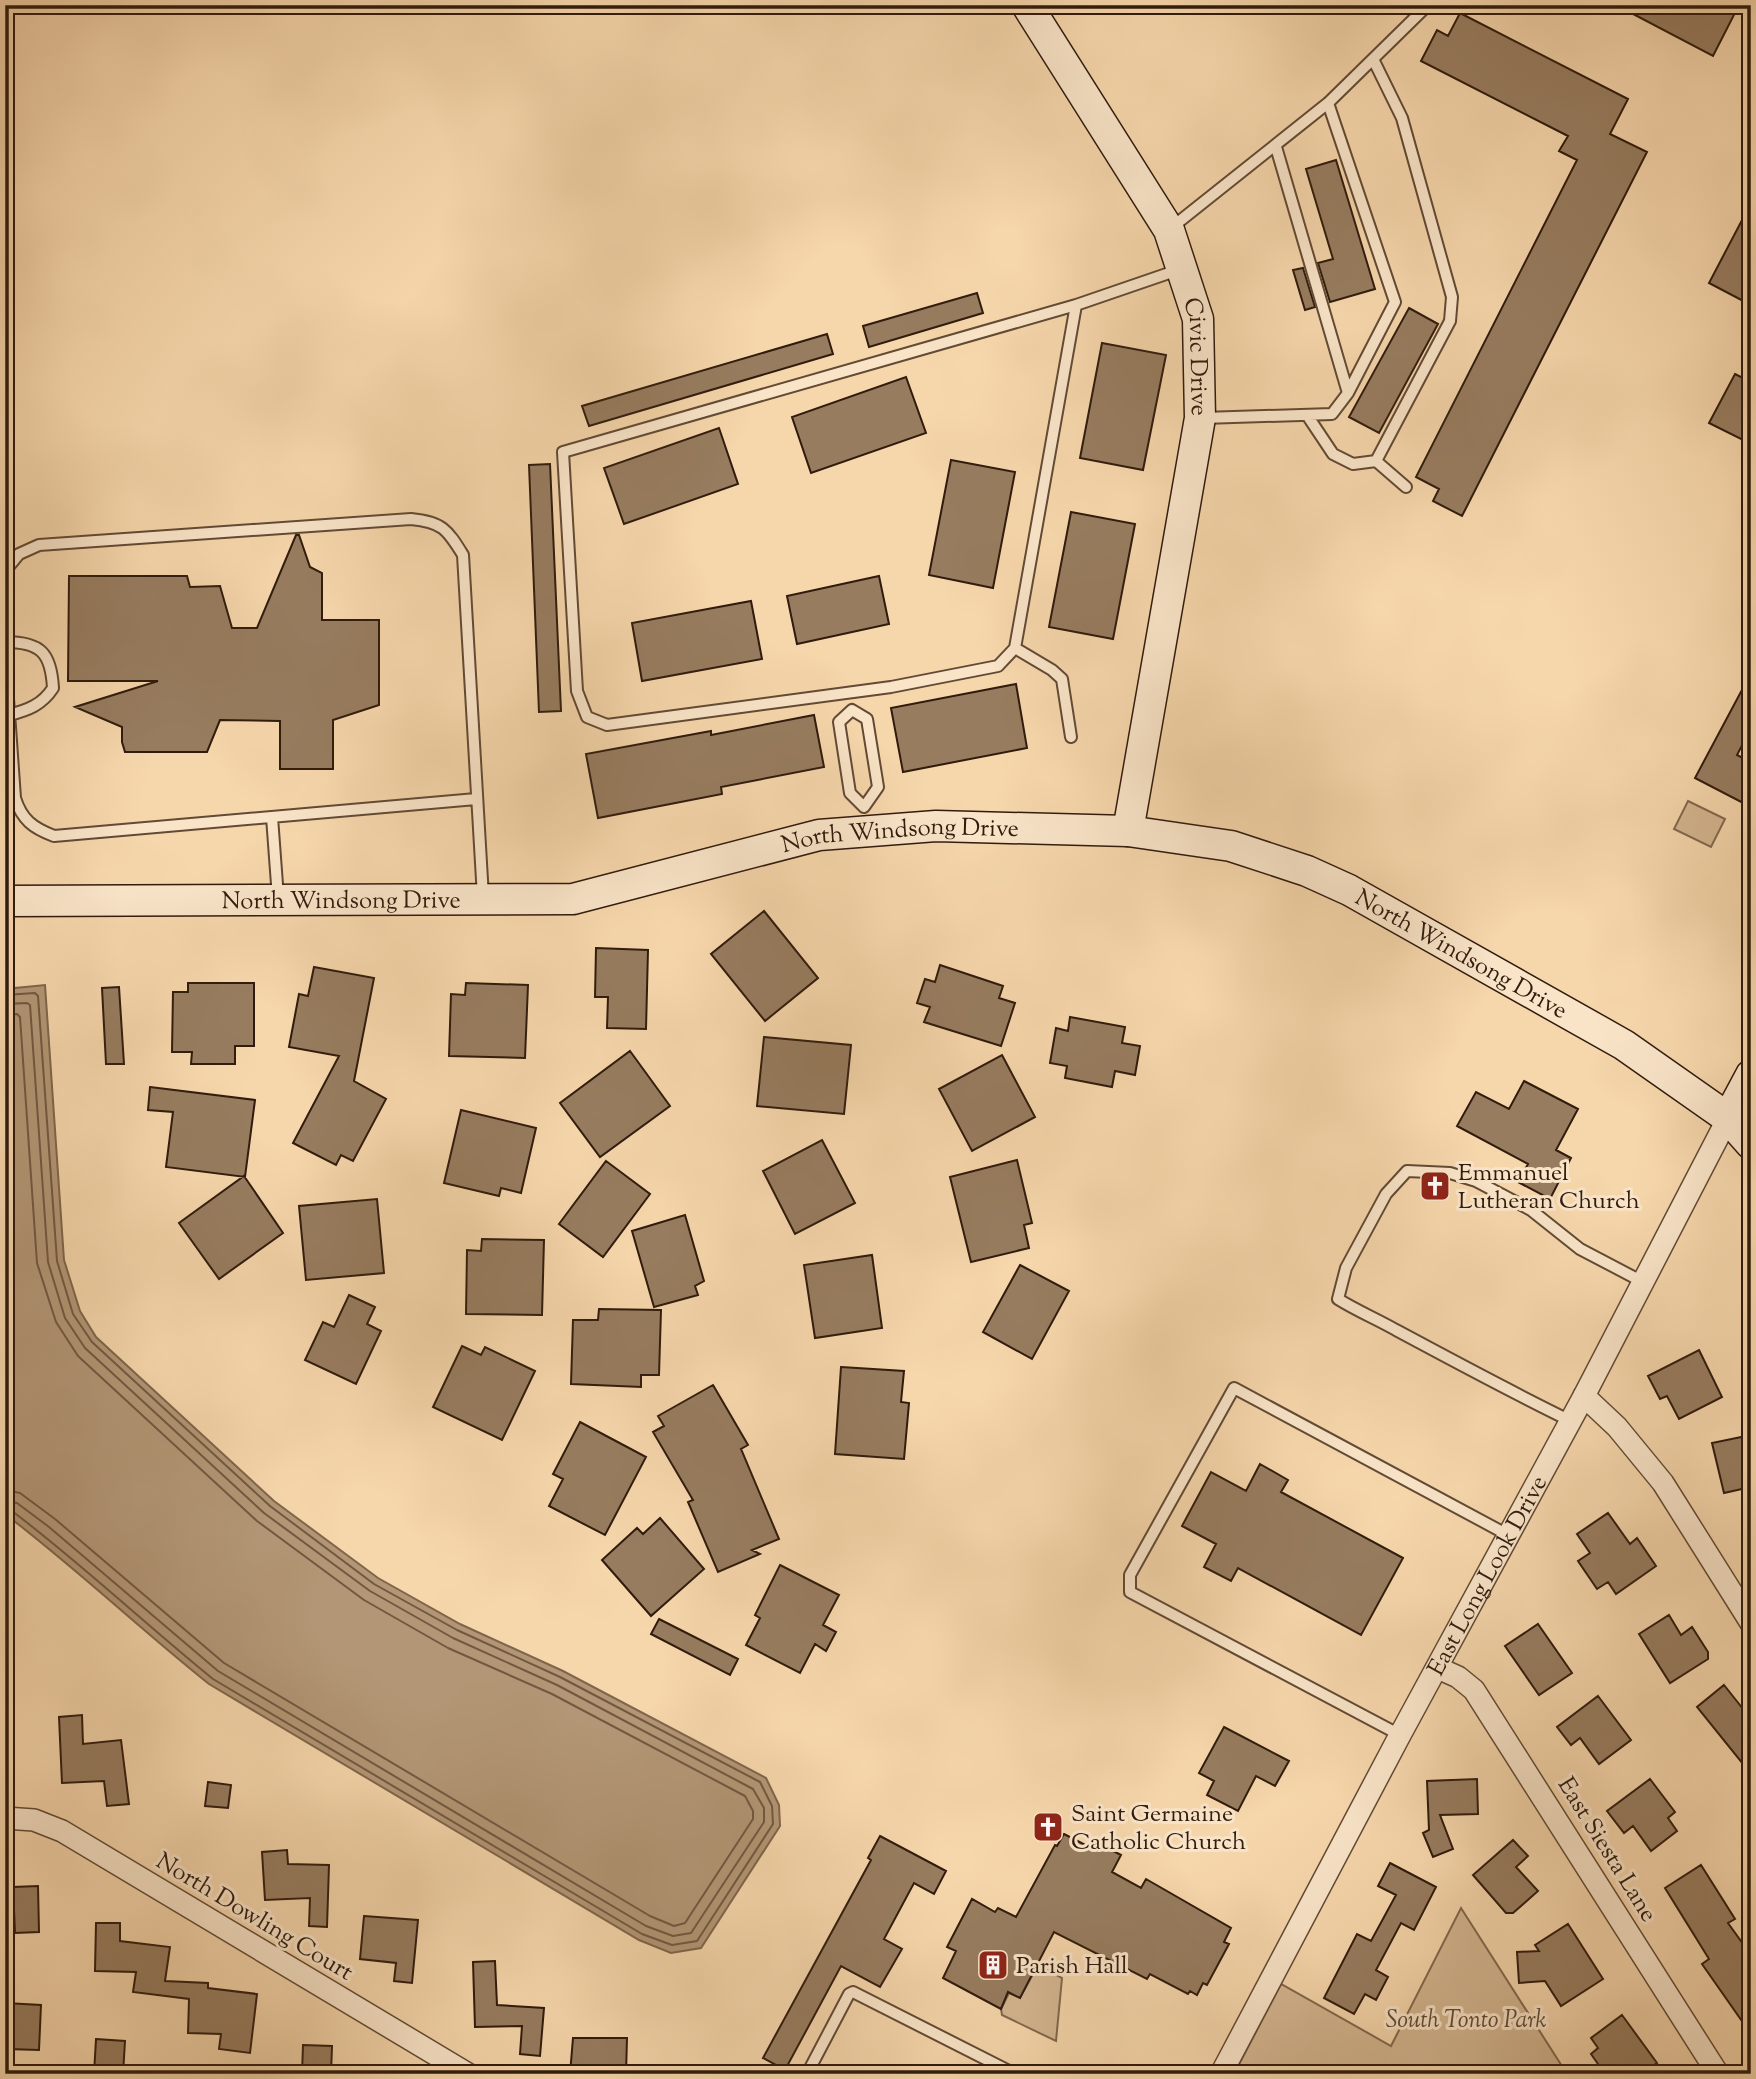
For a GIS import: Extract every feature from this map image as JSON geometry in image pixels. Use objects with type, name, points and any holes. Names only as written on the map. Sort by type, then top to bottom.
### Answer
[{"type":"street","name":"Civic Drive","points":[[1027,5],[1169,230],[1198,319],[1200,418],[1128,831]]},
{"type":"street","name":"North Windsong Drive","points":[[5,901],[573,900],[819,835],[864,819],[936,826],[1128,831],[1231,846],[1307,871],[1349,890],[1624,1045],[1728,1118],[1751,1144]]},
{"type":"street","name":"East Long Look Drive","points":[[1221,2074],[1400,1735],[1571,1421],[1751,1075]]},
{"type":"street","points":[[1584,1396],[1617,1427],[1662,1483],[1751,1623]]},
{"type":"street","name":"East Siesta Lane","points":[[1438,1668],[1458,1677],[1474,1690],[1718,2074]]},
{"type":"street","name":"North Dowling Court","points":[[8,1818],[34,1820],[62,1831],[468,2074]]},
{"type":"lane","points":[[1169,230],[1328,103],[1428,5]]},
{"type":"lane","points":[[1373,59],[1402,118],[1452,297],[1450,321],[1377,461]]},
{"type":"lane","points":[[1200,418],[1332,414],[1348,393],[1395,302],[1328,103]]},
{"type":"lane","points":[[1276,147],[1348,393]]},
{"type":"lane","points":[[1076,305],[1015,648],[998,666],[891,687],[607,725],[587,717],[577,691],[563,452],[1076,305],[1182,269]]},
{"type":"lane","points":[[1307,415],[1333,454],[1353,464],[1377,461],[1406,487]]},
{"type":"lane","points":[[5,571],[19,554],[39,544],[411,519],[429,521],[449,531],[463,555],[483,900]]},
{"type":"lane","points":[[5,642],[26,642],[40,650],[49,659],[53,688],[47,698],[29,710],[9,715]]},
{"type":"lane","points":[[1015,648],[1062,679],[1071,737]]},
{"type":"lane","points":[[5,656],[15,798],[20,813],[35,829],[54,836],[476,799]]},
{"type":"lane","points":[[848,693],[852,710],[867,719],[878,787],[864,819]]},
{"type":"lane","points":[[852,710],[839,722],[850,793],[864,819]]},
{"type":"lane","points":[[272,817],[278,900]]},
{"type":"lane","points":[[1571,1421],[1506,1390],[1393,1328],[1364,1316],[1339,1299],[1346,1268],[1386,1194],[1407,1171],[1450,1173],[1476,1181],[1531,1210],[1580,1248],[1643,1282]]},
{"type":"lane","points":[[1400,1735],[1130,1592],[1130,1575],[1234,1388],[1508,1535]]},
{"type":"lane","points":[[807,2074],[849,1994],[853,1992],[1015,2074]]},
{"type":"green space","points":[[1688,801],[1725,819],[1711,847],[1674,829]]},
{"type":"green space","name":"South Tonto Park","points":[[1461,1908],[1567,2074],[1234,2074],[1281,1984],[1391,2046]]},
{"type":"green space","points":[[1038,1965],[1062,1978],[1056,2041],[1002,2015],[1001,2009],[1009,1993],[1020,1998]]},
{"type":"water","points":[[45,985],[64,1260],[80,1311],[96,1337],[274,1501],[378,1578],[460,1624],[563,1671],[766,1778],[779,1805],[780,1826],[701,1948],[671,1953],[639,1940],[209,1684],[5,1514],[5,989]]},
{"type":"building","points":[[1616,5],[1739,5],[1713,56]]},
{"type":"building","points":[[1460,13],[1628,99],[1610,134],[1647,152],[1462,516],[1433,501],[1439,489],[1416,477],[1577,160],[1559,151],[1568,136],[1421,61],[1437,30],[1448,36]]},
{"type":"building","points":[[1336,160],[1375,289],[1330,302],[1318,263],[1333,259],[1306,169]]},
{"type":"building","points":[[1751,203],[1751,305],[1709,283]]},
{"type":"building","points":[[1303,268],[1315,307],[1305,310],[1293,270]]},
{"type":"building","points":[[977,293],[983,313],[869,347],[863,326]]},
{"type":"building","points":[[1409,308],[1438,324],[1379,433],[1349,417]]},
{"type":"building","points":[[827,334],[833,354],[589,426],[582,406]]},
{"type":"building","points":[[1102,343],[1166,355],[1143,470],[1080,458]]},
{"type":"building","points":[[1735,374],[1751,382],[1751,444],[1709,423]]},
{"type":"building","points":[[906,377],[926,433],[811,473],[792,417]]},
{"type":"building","points":[[719,428],[738,484],[624,524],[604,468]]},
{"type":"building","points":[[951,460],[1015,472],[993,588],[929,575]]},
{"type":"building","points":[[550,464],[561,711],[539,712],[529,465]]},
{"type":"building","points":[[1071,512],[1135,524],[1113,639],[1049,627]]},
{"type":"building","points":[[296,535],[299,535],[310,567],[322,573],[322,620],[379,620],[379,705],[333,720],[333,769],[280,769],[280,721],[220,720],[207,752],[125,752],[122,727],[75,707],[158,681],[68,681],[69,576],[187,576],[190,587],[220,586],[232,628],[257,628]]},
{"type":"building","points":[[879,576],[889,624],[797,644],[787,596]]},
{"type":"building","points":[[751,601],[762,659],[642,681],[632,623]]},
{"type":"building","points":[[1751,673],[1751,728],[1737,755],[1751,762],[1751,807],[1695,778]]},
{"type":"building","points":[[1016,684],[1027,748],[903,772],[891,708]]},
{"type":"building","points":[[814,715],[824,767],[721,787],[722,794],[598,818],[586,754],[711,731],[711,735]]},
{"type":"building","points":[[764,911],[818,978],[765,1021],[711,954]]},
{"type":"building","points":[[596,948],[648,950],[646,1029],[607,1028],[608,997],[595,997]]},
{"type":"building","points":[[940,965],[1003,986],[999,998],[1015,1003],[1001,1046],[924,1022],[930,1007],[917,1003],[925,979],[935,982]]},
{"type":"building","points":[[314,967],[374,978],[354,1081],[386,1099],[353,1161],[341,1155],[336,1165],[293,1143],[339,1056],[289,1047],[299,994],[308,996]]},
{"type":"building","points":[[188,983],[254,983],[254,1046],[235,1046],[235,1064],[191,1064],[192,1052],[172,1052],[173,992],[188,992]]},
{"type":"building","points":[[466,983],[528,985],[525,1058],[449,1056],[451,994],[465,995]]},
{"type":"building","points":[[119,987],[124,1064],[106,1064],[102,988]]},
{"type":"building","points":[[1070,1017],[1125,1027],[1122,1043],[1140,1046],[1135,1075],[1115,1071],[1112,1087],[1065,1078],[1067,1066],[1050,1063],[1056,1028],[1068,1031]]},
{"type":"building","points":[[764,1037],[851,1045],[844,1114],[757,1106]]},
{"type":"building","points":[[630,1051],[670,1106],[600,1157],[560,1103]]},
{"type":"building","points":[[1002,1055],[1035,1117],[972,1151],[939,1089]]},
{"type":"building","points":[[1524,1081],[1578,1109],[1556,1150],[1571,1158],[1550,1199],[1518,1182],[1528,1164],[1457,1126],[1476,1092],[1509,1109]]},
{"type":"building","points":[[150,1087],[255,1100],[245,1177],[166,1167],[173,1112],[148,1110]]},
{"type":"building","points":[[461,1110],[536,1128],[521,1193],[501,1188],[499,1196],[444,1183]]},
{"type":"building","points":[[822,1140],[855,1203],[795,1234],[763,1171]]},
{"type":"building","points":[[1017,1160],[1032,1223],[1024,1225],[1029,1248],[971,1262],[950,1177]]},
{"type":"building","points":[[606,1161],[650,1194],[603,1257],[559,1224]]},
{"type":"building","points":[[244,1176],[283,1233],[219,1279],[179,1223]]},
{"type":"building","points":[[377,1199],[384,1273],[306,1280],[299,1206]]},
{"type":"building","points":[[685,1215],[704,1281],[695,1286],[698,1295],[654,1307],[632,1231]]},
{"type":"building","points":[[482,1239],[544,1240],[542,1315],[466,1314],[467,1250],[481,1251]]},
{"type":"building","points":[[872,1255],[882,1328],[815,1338],[804,1265]]},
{"type":"building","points":[[1020,1265],[1069,1291],[1032,1359],[983,1332]]},
{"type":"building","points":[[349,1295],[375,1307],[367,1324],[381,1331],[356,1384],[305,1360],[323,1322],[334,1327]]},
{"type":"building","points":[[599,1309],[661,1310],[659,1375],[641,1375],[641,1387],[571,1384],[573,1320],[598,1320]]},
{"type":"building","points":[[462,1346],[481,1355],[485,1347],[535,1371],[502,1440],[433,1407]]},
{"type":"building","points":[[1699,1350],[1722,1397],[1679,1419],[1667,1396],[1660,1399],[1648,1376]]},
{"type":"building","points":[[841,1367],[904,1371],[901,1402],[909,1403],[904,1459],[835,1454]]},
{"type":"building","points":[[713,1385],[748,1445],[741,1449],[779,1539],[752,1550],[760,1554],[718,1572],[688,1502],[693,1500],[653,1432],[664,1426],[658,1416]]},
{"type":"building","points":[[580,1422],[646,1457],[605,1535],[549,1506],[563,1479],[553,1474]]},
{"type":"building","points":[[1751,1435],[1751,1487],[1724,1493],[1712,1443]]},
{"type":"building","points":[[1260,1464],[1288,1480],[1281,1492],[1403,1558],[1361,1635],[1238,1568],[1231,1581],[1204,1567],[1216,1544],[1182,1526],[1211,1472],[1246,1491]]},
{"type":"building","points":[[1608,1513],[1630,1544],[1637,1538],[1656,1566],[1616,1594],[1608,1582],[1597,1589],[1578,1561],[1590,1553],[1577,1534]]},
{"type":"building","points":[[660,1518],[704,1569],[651,1616],[602,1560],[637,1528],[643,1534]]},
{"type":"building","points":[[780,1565],[839,1595],[823,1625],[836,1632],[826,1651],[815,1644],[800,1673],[746,1645],[760,1618],[755,1615]]},
{"type":"building","points":[[1669,1615],[1681,1635],[1692,1627],[1708,1652],[1708,1659],[1670,1683],[1639,1634]]},
{"type":"building","points":[[659,1619],[738,1659],[730,1675],[651,1634]]},
{"type":"building","points":[[1538,1624],[1572,1673],[1539,1695],[1505,1646]]},
{"type":"building","points":[[1724,1685],[1751,1719],[1751,1774],[1697,1707]]},
{"type":"building","points":[[1598,1696],[1631,1740],[1599,1764],[1580,1738],[1571,1745],[1557,1727]]},
{"type":"building","points":[[82,1715],[83,1744],[121,1740],[129,1804],[107,1806],[104,1781],[62,1783],[59,1717]]},
{"type":"building","points":[[1224,1727],[1289,1761],[1275,1786],[1256,1776],[1238,1811],[1207,1795],[1214,1781],[1199,1773]]},
{"type":"building","points":[[1477,1779],[1478,1814],[1440,1815],[1453,1849],[1433,1857],[1423,1833],[1429,1830],[1427,1781]]},
{"type":"building","points":[[1650,1779],[1675,1812],[1668,1818],[1677,1831],[1651,1851],[1633,1826],[1624,1833],[1607,1811]]},
{"type":"building","points":[[208,1782],[231,1785],[228,1808],[205,1806]]},
{"type":"building","points":[[1064,1834],[1095,1850],[1098,1843],[1121,1855],[1112,1872],[1141,1888],[1146,1879],[1231,1928],[1224,1942],[1229,1944],[1207,1985],[1203,1983],[1197,1995],[1190,1991],[1188,1994],[1150,1974],[1147,1979],[1054,1932],[1020,1998],[1008,1992],[1001,2009],[943,1978],[956,1951],[947,1947],[972,1899],[995,1912],[998,1908],[1016,1917],[1055,1845],[1057,1846]]},
{"type":"building","points":[[880,1836],[946,1871],[934,1894],[914,1883],[884,1939],[902,1949],[880,1987],[841,1966],[785,2070],[763,2058],[871,1860],[868,1858]]},
{"type":"building","points":[[1513,1840],[1528,1856],[1516,1867],[1538,1891],[1513,1913],[1506,1913],[1473,1875]]},
{"type":"building","points":[[287,1850],[288,1864],[329,1865],[327,1927],[309,1926],[310,1898],[265,1900],[262,1852]]},
{"type":"building","points":[[1390,1863],[1436,1887],[1414,1930],[1401,1923],[1376,1970],[1388,1977],[1376,2000],[1365,1994],[1354,2014],[1324,1998],[1357,1934],[1371,1941],[1396,1895],[1378,1886]]},
{"type":"building","points":[[1701,1865],[1735,1919],[1728,1923],[1751,1955],[1751,2034],[1702,1964],[1709,1959],[1665,1888]]},
{"type":"building","points":[[38,1886],[39,1932],[15,1933],[13,1887]]},
{"type":"building","points":[[364,1916],[418,1920],[412,1983],[394,1981],[396,1963],[360,1959]]},
{"type":"building","points":[[96,1923],[120,1923],[120,1941],[170,1947],[165,1981],[208,1983],[208,1988],[257,1994],[250,2053],[219,2049],[221,2034],[188,2033],[189,1999],[133,1992],[136,1972],[95,1971]]},
{"type":"building","points":[[1568,1924],[1603,1979],[1561,2006],[1545,1981],[1519,1983],[1517,1952],[1539,1951],[1535,1945]]},
{"type":"building","points":[[495,1961],[497,2005],[544,2008],[540,2056],[520,2054],[522,2026],[475,2027],[473,1962]]},
{"type":"building","points":[[5,2003],[41,2005],[39,2050],[7,2049]]},
{"type":"building","points":[[1622,2015],[1657,2063],[1641,2074],[1605,2074],[1591,2054],[1598,2048],[1591,2038]]},
{"type":"building","points":[[573,2038],[627,2038],[626,2074],[570,2074]]},
{"type":"building","points":[[96,2039],[125,2041],[123,2074],[94,2074]]},
{"type":"building","points":[[303,2045],[332,2046],[331,2074],[302,2074]]},
{"type":"place","name":"Emmanuel Lutheran Church","points":[[1435,1186]]},
{"type":"place","name":"Saint Germaine Catholic Church","points":[[1048,1827]]},
{"type":"place","name":"Parish Hall","points":[[993,1965]]}]
